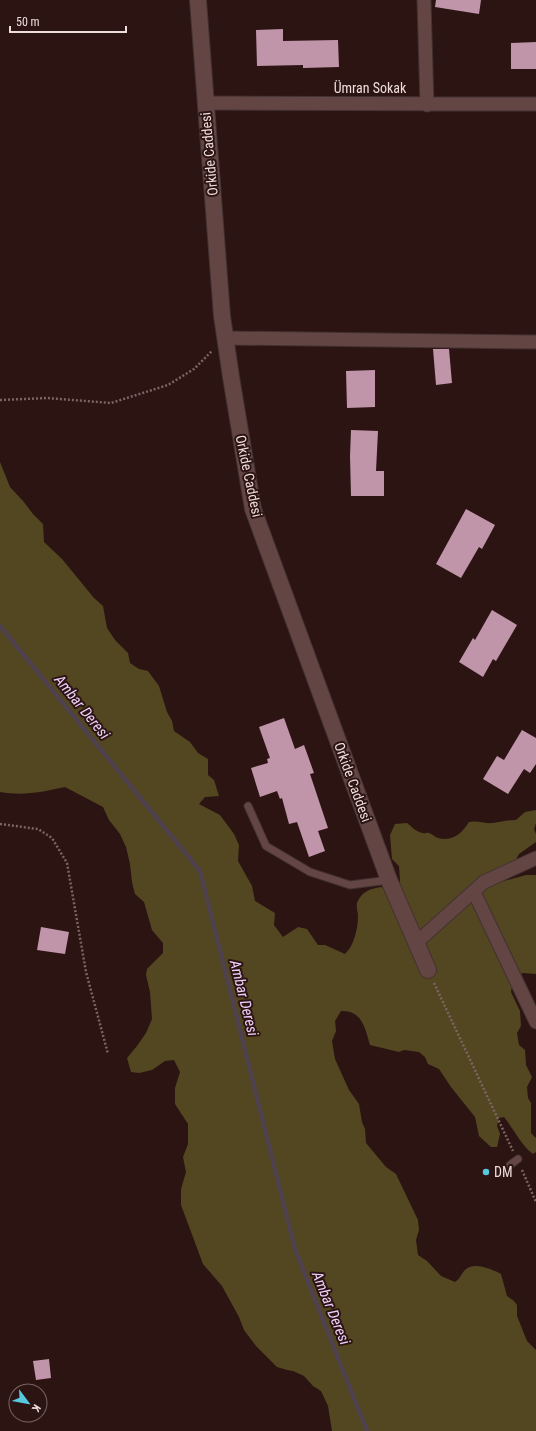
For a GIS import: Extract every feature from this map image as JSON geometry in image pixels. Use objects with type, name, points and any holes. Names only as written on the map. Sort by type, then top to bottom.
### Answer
[{"type":"street","name":"Orkide Caddesi","points":[[198,0],[205,103],[225,338],[254,509],[389,880],[428,970]]},
{"type":"street","points":[[424,0],[427,105]]},
{"type":"street","name":"Ümran Sokak","points":[[205,103],[427,105],[536,104]]},
{"type":"street","points":[[225,338],[536,342]]},
{"type":"street","points":[[416,943],[484,882],[536,858]]},
{"type":"street","points":[[474,892],[536,1022]]},
{"type":"lane","points":[[248,806],[266,846],[310,872],[350,885],[389,880]]},
{"type":"lane","points":[[510,1165],[518,1160]]},
{"type":"path","points":[[0,400],[47,398],[111,403],[168,385],[194,369],[225,338]]},
{"type":"path","points":[[0,824],[38,829],[52,838],[67,863],[86,972],[108,1054]]},
{"type":"path","points":[[428,970],[518,1160],[536,1202]]},
{"type":"shaded area","points":[[0,462],[10,487],[43,524],[44,542],[62,559],[94,598],[103,606],[107,628],[115,640],[128,653],[130,663],[139,669],[148,671],[159,686],[167,712],[172,721],[174,731],[190,742],[198,753],[208,759],[208,775],[214,780],[219,796],[205,797],[199,804],[220,815],[234,834],[239,845],[238,861],[252,886],[255,901],[275,913],[274,925],[283,937],[298,927],[307,929],[318,945],[325,945],[345,954],[348,951],[355,936],[358,921],[357,903],[361,896],[374,888],[382,887],[388,892],[398,894],[400,880],[399,866],[392,859],[390,835],[395,824],[407,823],[414,829],[421,832],[428,833],[438,838],[448,839],[453,838],[460,833],[469,822],[475,821],[490,823],[516,820],[525,812],[536,810],[536,823],[534,829],[536,834],[536,842],[519,854],[504,881],[526,875],[536,875],[536,974],[523,973],[513,979],[511,992],[520,1011],[521,1026],[517,1033],[519,1045],[525,1050],[526,1065],[532,1077],[527,1087],[528,1098],[531,1103],[531,1133],[536,1138],[536,1152],[533,1154],[524,1146],[504,1117],[499,1118],[497,1126],[500,1134],[497,1147],[491,1147],[479,1136],[475,1117],[439,1069],[428,1064],[425,1057],[419,1052],[404,1050],[399,1052],[370,1045],[362,1021],[354,1014],[348,1011],[341,1011],[335,1021],[336,1031],[332,1041],[335,1059],[349,1090],[359,1104],[362,1122],[365,1129],[366,1143],[386,1167],[396,1174],[418,1220],[419,1230],[416,1240],[418,1255],[427,1261],[441,1276],[455,1282],[468,1267],[473,1266],[488,1268],[501,1274],[507,1296],[517,1305],[517,1316],[527,1341],[536,1350],[536,1431],[332,1431],[328,1406],[321,1391],[313,1386],[304,1376],[293,1371],[277,1367],[256,1346],[244,1330],[239,1317],[222,1286],[203,1264],[181,1205],[181,1189],[186,1172],[183,1157],[188,1144],[188,1124],[175,1104],[175,1088],[180,1072],[174,1060],[165,1061],[152,1070],[139,1073],[131,1072],[127,1058],[146,1033],[152,1019],[150,992],[146,975],[147,969],[163,953],[163,943],[152,930],[144,902],[135,894],[126,847],[120,834],[109,820],[103,807],[65,787],[40,792],[0,792]]},
{"type":"building","points":[[436,0],[481,0],[479,14],[435,7]]},
{"type":"building","points":[[283,29],[283,41],[338,40],[339,67],[303,68],[303,65],[257,66],[256,30]]},
{"type":"building","points":[[536,42],[536,69],[511,69],[511,43]]},
{"type":"building","points":[[433,349],[449,349],[452,383],[436,385]]},
{"type":"building","points":[[375,370],[375,407],[347,408],[346,371]]},
{"type":"building","points":[[351,430],[378,431],[376,471],[384,471],[384,496],[351,496]]},
{"type":"building","points":[[466,509],[495,525],[482,549],[479,547],[461,578],[436,564]]},
{"type":"building","points":[[492,610],[517,625],[496,661],[493,659],[483,677],[459,662],[473,638],[475,640]]},
{"type":"building","points":[[284,718],[295,749],[304,745],[314,773],[310,774],[328,828],[318,831],[325,851],[309,857],[297,822],[289,824],[282,798],[280,799],[277,791],[260,797],[251,768],[268,763],[267,759],[270,758],[259,727]]},
{"type":"building","points":[[522,730],[536,738],[536,764],[530,773],[524,769],[508,794],[483,779],[497,756],[504,760]]},
{"type":"building","points":[[41,927],[69,932],[65,954],[37,950]]},
{"type":"building","points":[[49,1359],[51,1378],[36,1380],[33,1361]]},
{"type":"waterway","name":"Ambar Deresi","points":[[0,626],[200,871],[295,1249],[367,1431]]},
{"type":"place","name":"DM","points":[[486,1172]]}]
